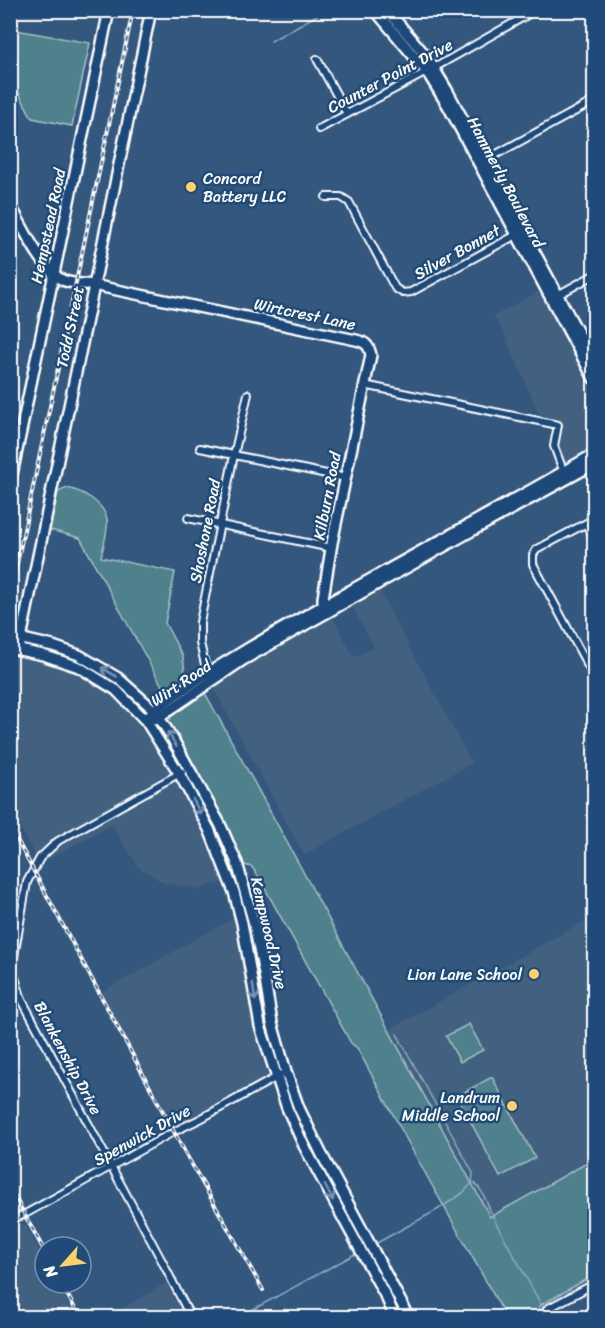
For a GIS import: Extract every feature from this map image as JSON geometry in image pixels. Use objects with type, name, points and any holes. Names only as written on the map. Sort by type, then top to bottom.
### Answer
[{"type":"main road","name":"Hempstead Road","points":[[10,484],[14,450],[109,10]]},
{"type":"main road","name":"Todd Street","points":[[14,649],[21,639],[151,10]]},
{"type":"main road","name":"Hammerly Boulevard","points":[[375,10],[386,16],[431,70],[448,106],[482,163],[591,362],[594,379]]},
{"type":"main road","points":[[10,204],[42,261],[54,273]]},
{"type":"main road","name":"Wirtcrest Lane","points":[[54,273],[63,280],[364,342],[370,348],[371,354],[364,385]]},
{"type":"main road","name":"Kilburn Road","points":[[325,609],[322,598],[364,385]]},
{"type":"main road","name":"Wirt Road","points":[[156,714],[207,673],[565,475],[594,454]]},
{"type":"main road","name":"Wirt Road","points":[[565,475],[594,464]]},
{"type":"main road","name":"Wirt Road","points":[[146,721],[325,609]]},
{"type":"main road","name":"Kempwood Drive","points":[[10,636],[53,646],[91,661],[118,678],[156,714],[171,736],[220,824],[237,862],[260,948],[272,1023],[286,1072],[300,1108],[408,1317]]},
{"type":"main road","name":"Kempwood Drive","points":[[14,649],[43,655],[79,667],[116,690],[146,721],[179,773],[209,829],[234,892],[242,923],[260,1026],[286,1108],[395,1317]]},
{"type":"main road","points":[[86,672],[91,661]]},
{"type":"main road","points":[[319,1174],[329,1168]]},
{"type":"main road","points":[[373,1273],[382,1268]]},
{"type":"street","points":[[386,16],[400,10]]},
{"type":"street","name":"Counter Point Drive","points":[[319,129],[431,70],[536,10]]},
{"type":"street","points":[[317,59],[347,114]]},
{"type":"street","points":[[482,163],[594,101]]},
{"type":"street","name":"Silver Bonnet","points":[[326,197],[341,197],[349,202],[395,288],[403,293],[411,292],[520,233]]},
{"type":"street","points":[[555,297],[594,275]]},
{"type":"street","points":[[364,385],[558,425],[554,446],[565,475]]},
{"type":"street","name":"Shoshone Road","points":[[207,673],[200,643],[200,622],[248,394]]},
{"type":"street","points":[[200,448],[346,478]]},
{"type":"street","points":[[188,518],[332,548]]},
{"type":"street","points":[[594,519],[536,550],[533,555],[533,564],[594,677]]},
{"type":"street","points":[[586,524],[594,539]]},
{"type":"street","name":"Blankenship Drive","points":[[189,768],[58,841],[40,858],[27,882],[12,968],[22,1000],[191,1317]]},
{"type":"street","name":"Spenwick Drive","points":[[10,1220],[25,1214],[286,1072]]},
{"type":"street","points":[[547,1309],[594,1284]]},
{"type":"street","points":[[583,1317],[594,1311]]},
{"type":"shaded area","points":[[542,290],[594,389],[594,447],[565,465],[559,454],[557,443],[563,423],[541,418],[494,316]]},
{"type":"shaded area","points":[[379,590],[472,763],[304,855],[212,686],[332,616],[354,657],[374,647],[351,605]]},
{"type":"shaded area","points":[[10,654],[28,657],[82,675],[120,698],[144,725],[184,791],[206,833],[226,882],[198,889],[164,883],[139,868],[112,825],[39,864],[11,810]]},
{"type":"shaded area","name":"Landrum Middle School","points":[[594,916],[594,1159],[490,1218],[388,1030]]},
{"type":"shaded area","points":[[233,918],[239,939],[256,1038],[267,1076],[176,1127],[100,993]]},
{"type":"shaded area","points":[[25,1224],[33,1239],[33,1295],[63,1295],[75,1317],[11,1317],[11,1228]]},
{"type":"shaded area","points":[[166,1283],[183,1317],[107,1317]]},
{"type":"green space","points":[[10,29],[90,43],[72,126],[32,118],[11,78]]},
{"type":"green space","points":[[67,488],[91,498],[105,513],[106,538],[101,557],[175,572],[165,623],[183,657],[186,681],[167,695],[80,538],[50,530],[58,492]]},
{"type":"green space","points":[[204,691],[490,1217],[594,1159],[594,1275],[539,1306],[545,1317],[506,1317],[357,1048],[351,1043],[259,878],[252,867],[244,865],[229,830],[169,722],[171,717]]},
{"type":"green space","points":[[469,1024],[483,1050],[460,1062],[446,1036]]},
{"type":"green space","points":[[492,1077],[535,1158],[500,1177],[457,1096]]},
{"type":"waterway","points":[[271,41],[326,10]]},
{"type":"waterway","points":[[375,1244],[437,1210],[463,1193],[472,1183],[473,1173],[397,1034]]},
{"type":"waterway","points":[[473,1183],[482,1192],[496,1223],[543,1308]]},
{"type":"waterway","points":[[237,1318],[357,1253]]},
{"type":"railway","points":[[10,597],[133,10]]},
{"type":"railway","points":[[10,827],[187,1156],[263,1290]]},
{"type":"railway","points":[[10,1188],[36,1235]]},
{"type":"railway","points":[[68,1295],[80,1318]]},
{"type":"place","name":"Concord Battery LLC","points":[[191,187]]},
{"type":"place","name":"Lion Lane School","points":[[534,974]]},
{"type":"place","name":"Landrum Middle School","points":[[512,1106]]}]
